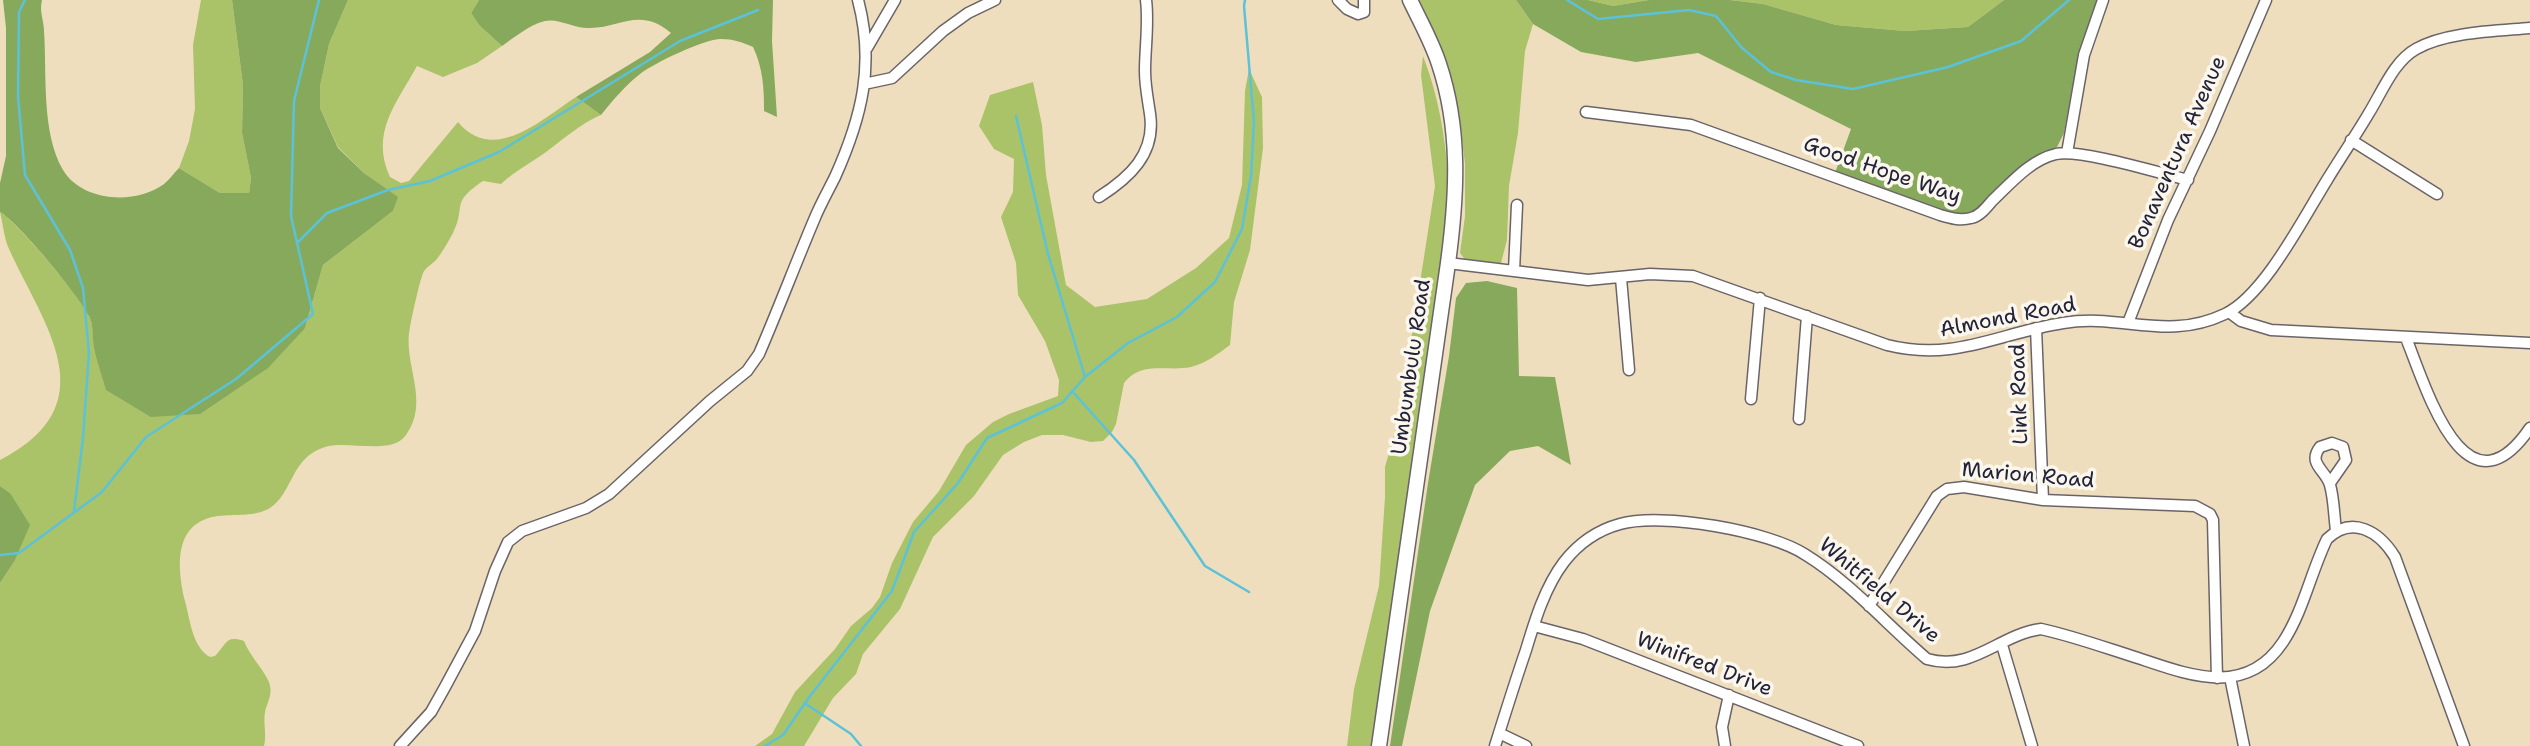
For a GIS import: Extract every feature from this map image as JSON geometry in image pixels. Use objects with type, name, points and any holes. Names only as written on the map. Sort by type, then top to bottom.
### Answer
[{"type":"main road","name":"Umbumbulu Road","points":[[1379,746],[1448,263],[1456,159],[1451,116],[1439,64],[1410,0]]},
{"type":"street","points":[[400,746],[431,712],[469,642],[508,542],[522,531],[586,508],[609,494],[751,366],[759,354],[813,222],[835,177],[853,127],[864,84],[867,48],[858,0]]},
{"type":"street","points":[[867,48],[895,0]]},
{"type":"street","points":[[864,84],[892,78],[943,31],[968,13],[995,0]]},
{"type":"street","points":[[1099,197],[1135,170],[1143,159],[1147,144],[1150,116],[1145,88],[1149,19],[1146,0]]},
{"type":"street","points":[[1339,0],[1358,14],[1364,12],[1364,0]]},
{"type":"street","points":[[2103,0],[2084,55],[2067,153],[2188,180]]},
{"type":"street","name":"Bonaventura Avenue","points":[[2128,323],[2168,220],[2266,0]]},
{"type":"street","name":"Almond Road","points":[[1448,263],[1573,279],[1596,280],[1661,274],[1693,276],[1887,345],[1926,352],[1959,349],[2036,328],[2076,321],[2178,328],[2229,313],[2252,293],[2281,254],[2389,79],[2412,51],[2444,39],[2530,28]]},
{"type":"street","name":"Good Hope Way","points":[[1586,112],[1691,125],[1957,220],[1976,216],[2036,162],[2056,154],[2067,153]]},
{"type":"street","points":[[2351,140],[2437,194]]},
{"type":"street","points":[[1514,271],[1517,205]]},
{"type":"street","points":[[1621,278],[1629,370]]},
{"type":"street","points":[[1751,400],[1760,298]]},
{"type":"street","points":[[2229,313],[2241,321],[2271,330],[2530,343]]},
{"type":"street","points":[[1799,419],[1807,316]]},
{"type":"street","name":"Link Road","points":[[2036,328],[2043,500]]},
{"type":"street","points":[[2406,338],[2448,435],[2466,455],[2485,460],[2500,458],[2510,453],[2530,428]]},
{"type":"street","points":[[2330,483],[2336,530],[2354,527],[2372,532],[2385,540],[2395,557],[2464,746]]},
{"type":"street","name":"Marion Road","points":[[1869,606],[1937,496],[1947,489],[1964,486],[2043,500],[2186,505],[2205,510],[2210,514],[2214,525],[2217,678]]},
{"type":"street","name":"Whitfield Drive","points":[[1494,746],[1552,581],[1563,563],[1578,547],[1600,531],[1630,522],[1718,527],[1780,540],[1806,555],[1869,606],[1927,659],[1941,663],[1962,662],[2002,645],[2020,633],[2040,629],[2186,675],[2217,678],[2248,673],[2260,666],[2283,642],[2327,539],[2336,530]]},
{"type":"street","name":"Winifred Drive","points":[[1534,626],[1583,639],[1858,746]]},
{"type":"street","points":[[2002,645],[2032,746]]},
{"type":"street","points":[[2230,677],[2244,746]]},
{"type":"street","points":[[1724,746],[1724,710],[1729,695]]},
{"type":"street","points":[[1499,733],[1526,746]]},
{"type":"green space","points":[[3,0],[42,0],[48,120],[56,155],[63,170],[83,189],[110,197],[125,197],[152,191],[164,184],[179,168],[220,193],[249,193],[251,178],[242,133],[243,85],[232,0],[348,0],[329,44],[320,87],[320,108],[338,148],[364,173],[398,197],[393,211],[323,265],[305,328],[268,368],[200,414],[151,417],[106,390],[94,348],[89,316],[48,260],[0,212],[0,183],[6,156],[6,28]]},
{"type":"green space","points":[[201,0],[232,0],[243,85],[242,133],[251,178],[249,193],[220,193],[179,168],[189,141],[195,109],[193,45]]},
{"type":"green space","points":[[348,0],[479,0],[471,13],[479,25],[502,46],[477,63],[443,77],[417,66],[394,106],[384,133],[385,161],[390,177],[401,183],[409,181],[458,122],[472,134],[487,139],[502,139],[533,126],[576,97],[601,115],[579,127],[501,184],[483,181],[462,200],[453,233],[438,257],[424,271],[420,281],[409,341],[416,409],[406,435],[390,445],[334,445],[314,452],[305,459],[284,494],[270,508],[251,514],[218,516],[203,520],[193,527],[186,537],[182,548],[180,574],[199,647],[210,657],[215,656],[230,640],[244,641],[270,685],[265,712],[264,746],[0,746],[0,583],[14,562],[10,493],[0,486],[0,460],[33,438],[52,414],[60,389],[58,362],[50,335],[9,249],[0,212],[35,246],[77,297],[91,320],[94,347],[305,328],[323,265],[393,211],[397,197],[364,173],[338,147],[320,108],[320,87],[329,44]]},
{"type":"green space","points":[[479,0],[773,0],[772,41],[777,117],[764,111],[762,78],[753,47],[721,39],[692,47],[647,69],[624,88],[601,115],[576,97],[650,52],[671,33],[649,21],[630,21],[588,28],[550,20],[533,25],[502,46],[479,25],[471,13]]},
{"type":"green space","points":[[1418,0],[1516,0],[1533,24],[1525,51],[1518,133],[1509,186],[1507,240],[1501,263],[1466,261],[1460,253],[1465,216],[1465,164],[1459,112],[1447,63]]},
{"type":"green space","points":[[1516,0],[1588,0],[1613,6],[1649,0],[1730,0],[1763,4],[1836,25],[1905,31],[1968,27],[2004,0],[2098,0],[2074,80],[2064,133],[2057,147],[2015,172],[1971,214],[1948,213],[1835,173],[1851,129],[1698,53],[1636,62],[1581,52],[1533,24]]},
{"type":"green space","points":[[1588,0],[1649,0],[1613,6]]},
{"type":"green space","points":[[1730,0],[2004,0],[1968,27],[1905,31],[1836,25],[1763,4]]},
{"type":"green space","points":[[1423,56],[1436,95],[1444,135],[1449,215],[1373,746],[1347,746],[1354,689],[1379,586],[1385,467],[1399,418],[1435,186],[1421,75]]},
{"type":"green space","points":[[1249,69],[1262,97],[1263,148],[1250,250],[1234,302],[1230,345],[1207,361],[1191,367],[1146,369],[1131,376],[1124,383],[1116,424],[1103,441],[1091,442],[1063,435],[1042,435],[1003,455],[974,496],[933,537],[900,609],[863,654],[856,674],[833,698],[804,746],[755,746],[772,734],[795,692],[835,649],[851,626],[872,608],[880,597],[892,563],[913,522],[939,491],[966,445],[993,422],[1058,396],[1059,380],[1045,341],[1018,295],[1016,263],[1001,217],[1013,192],[1014,159],[994,149],[979,126],[990,95],[1033,82],[1066,285],[1095,307],[1147,299],[1196,268],[1229,238],[1242,185],[1245,91]]},
{"type":"green space","points":[[1487,281],[1517,288],[1519,376],[1555,377],[1571,465],[1538,446],[1510,451],[1475,485],[1430,611],[1402,746],[1390,746],[1456,298],[1466,283]]},
{"type":"green space","points":[[0,486],[10,493],[30,525],[14,562],[0,583]]},
{"type":"waterway","points":[[25,0],[19,12],[18,96],[25,175],[70,250],[83,288],[89,353],[74,511]]},
{"type":"waterway","points":[[0,555],[19,553],[102,492],[146,437],[236,379],[313,314],[291,216],[294,101],[319,0]]},
{"type":"waterway","points":[[765,746],[783,735],[892,591],[914,532],[958,483],[987,438],[1062,403],[1085,377],[1128,343],[1177,317],[1215,282],[1242,229],[1251,176],[1254,122],[1245,0]]},
{"type":"waterway","points":[[1567,0],[1598,19],[1689,10],[1716,16],[1742,48],[1771,72],[1796,80],[1853,89],[1948,67],[2021,41],[2069,0]]},
{"type":"waterway","points":[[297,243],[327,213],[388,190],[430,181],[499,152],[680,41],[758,10]]},
{"type":"waterway","points":[[1016,116],[1048,254],[1085,377]]},
{"type":"waterway","points":[[1072,391],[1134,460],[1205,566],[1249,592]]},
{"type":"waterway","points":[[806,704],[851,734],[861,746]]}]
